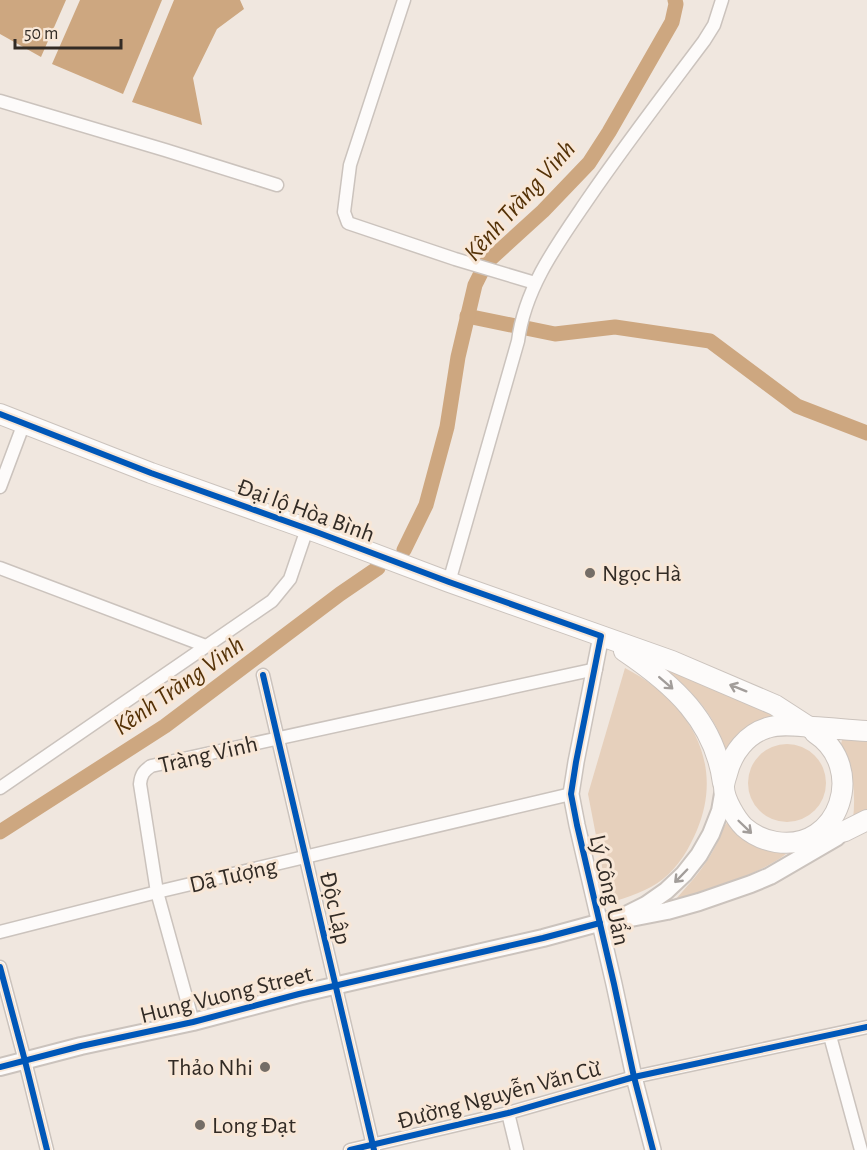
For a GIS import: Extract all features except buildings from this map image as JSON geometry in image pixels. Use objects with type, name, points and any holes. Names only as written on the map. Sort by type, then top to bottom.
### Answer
[{"type":"highway","name":"Đại lộ Hòa Bình","points":[[0,414],[150,473],[672,661],[775,705]]},
{"type":"highway","points":[[602,636],[658,675],[675,690],[699,718],[721,767],[729,805],[738,821],[751,833],[767,841],[785,844],[845,831],[866,820]]},
{"type":"highway","points":[[775,705],[824,739],[837,755],[844,774],[844,794],[837,813],[814,836]]},
{"type":"highway","points":[[775,705],[867,730]]},
{"type":"highway","points":[[724,787],[728,768],[737,750],[750,736],[767,728],[786,725],[867,730]]},
{"type":"highway","points":[[786,725],[807,729],[824,739]]},
{"type":"main road","points":[[600,923],[624,916],[646,905],[684,874],[699,855],[711,834],[720,811],[724,787]]},
{"type":"main road","points":[[600,923],[667,911],[751,884],[770,876],[866,820]]},
{"type":"main road","points":[[770,876],[792,859],[814,836]]},
{"type":"main road","name":"Hung Vuong Street","points":[[0,1067],[600,923]]},
{"type":"street","points":[[404,0],[350,165],[344,212],[348,223],[535,283]]},
{"type":"street","points":[[449,582],[518,341],[520,322],[535,283],[604,176],[714,26],[722,0]]},
{"type":"street","points":[[0,101],[277,186]]},
{"type":"street","points":[[0,486],[24,423]]},
{"type":"street","points":[[0,788],[272,601],[290,579],[307,529]]},
{"type":"street","points":[[0,568],[206,646]]},
{"type":"street","name":"Lý Công Uẩn","points":[[602,636],[571,794],[634,1077],[653,1150]]},
{"type":"street","name":"Tràng Vinh","points":[[193,1022],[157,892],[140,784],[144,771],[152,766],[596,669]]},
{"type":"street","name":"Độc Lập","points":[[263,675],[374,1147]]},
{"type":"street","name":"Dã Tượng","points":[[0,932],[157,892],[571,794]]},
{"type":"street","points":[[0,967],[47,1150]]},
{"type":"street","name":"Đường Nguyễn Văn Cừ","points":[[350,1150],[374,1147],[508,1113],[634,1077],[867,1027]]},
{"type":"street","points":[[830,1035],[861,1150]]},
{"type":"street","points":[[508,1113],[517,1150]]},
{"type":"shaded area","points":[[0,0],[66,0],[41,57],[0,34]]},
{"type":"shaded area","points":[[80,0],[162,0],[123,94],[52,64]]},
{"type":"shaded area","points":[[174,0],[240,0],[244,9],[217,29],[193,78],[202,125],[132,102]]},
{"type":"shaded area","points":[[625,668],[647,681],[683,715],[695,735],[703,757],[707,780],[705,805],[697,830],[679,863],[669,874],[651,887],[609,903],[588,794]]},
{"type":"shaded area","points":[[665,669],[671,669],[776,714],[757,723],[727,751],[723,749],[718,731],[702,705]]},
{"type":"shaded area","points":[[842,740],[867,741],[867,811],[853,819],[853,780],[841,744]]},
{"type":"shaded area","points":[[787,744],[802,747],[814,756],[823,768],[826,783],[823,798],[814,810],[802,819],[787,822],[772,819],[760,810],[751,798],[748,783],[751,768],[760,756],[772,747]]},
{"type":"shaded area","points":[[730,820],[760,845],[786,854],[747,875],[676,899],[706,863]]},
{"type":"waterway","name":"Kênh Tràng Vinh","points":[[404,550],[426,505],[447,427],[458,357],[475,285],[486,263],[543,211],[589,163],[672,22],[675,0]]},
{"type":"waterway","points":[[467,316],[555,334],[615,327],[710,341],[797,406],[867,433]]},
{"type":"waterway","name":"Kênh Tràng Vinh","points":[[0,832],[165,726],[378,568]]},
{"type":"cycle path","points":[[0,414],[151,473],[601,636],[571,794],[634,1077],[653,1150]]},
{"type":"cycle path","points":[[263,675],[374,1150]]},
{"type":"cycle path","points":[[0,1067],[600,923]]},
{"type":"cycle path","points":[[0,967],[47,1150]]},
{"type":"cycle path","points":[[350,1150],[508,1113],[634,1077],[867,1027]]},
{"type":"place","name":"Ngọc Hà","points":[[590,573]]},
{"type":"place","name":"Thảo Nhi","points":[[265,1067]]},
{"type":"place","name":"Long Đạt","points":[[200,1125]]}]
